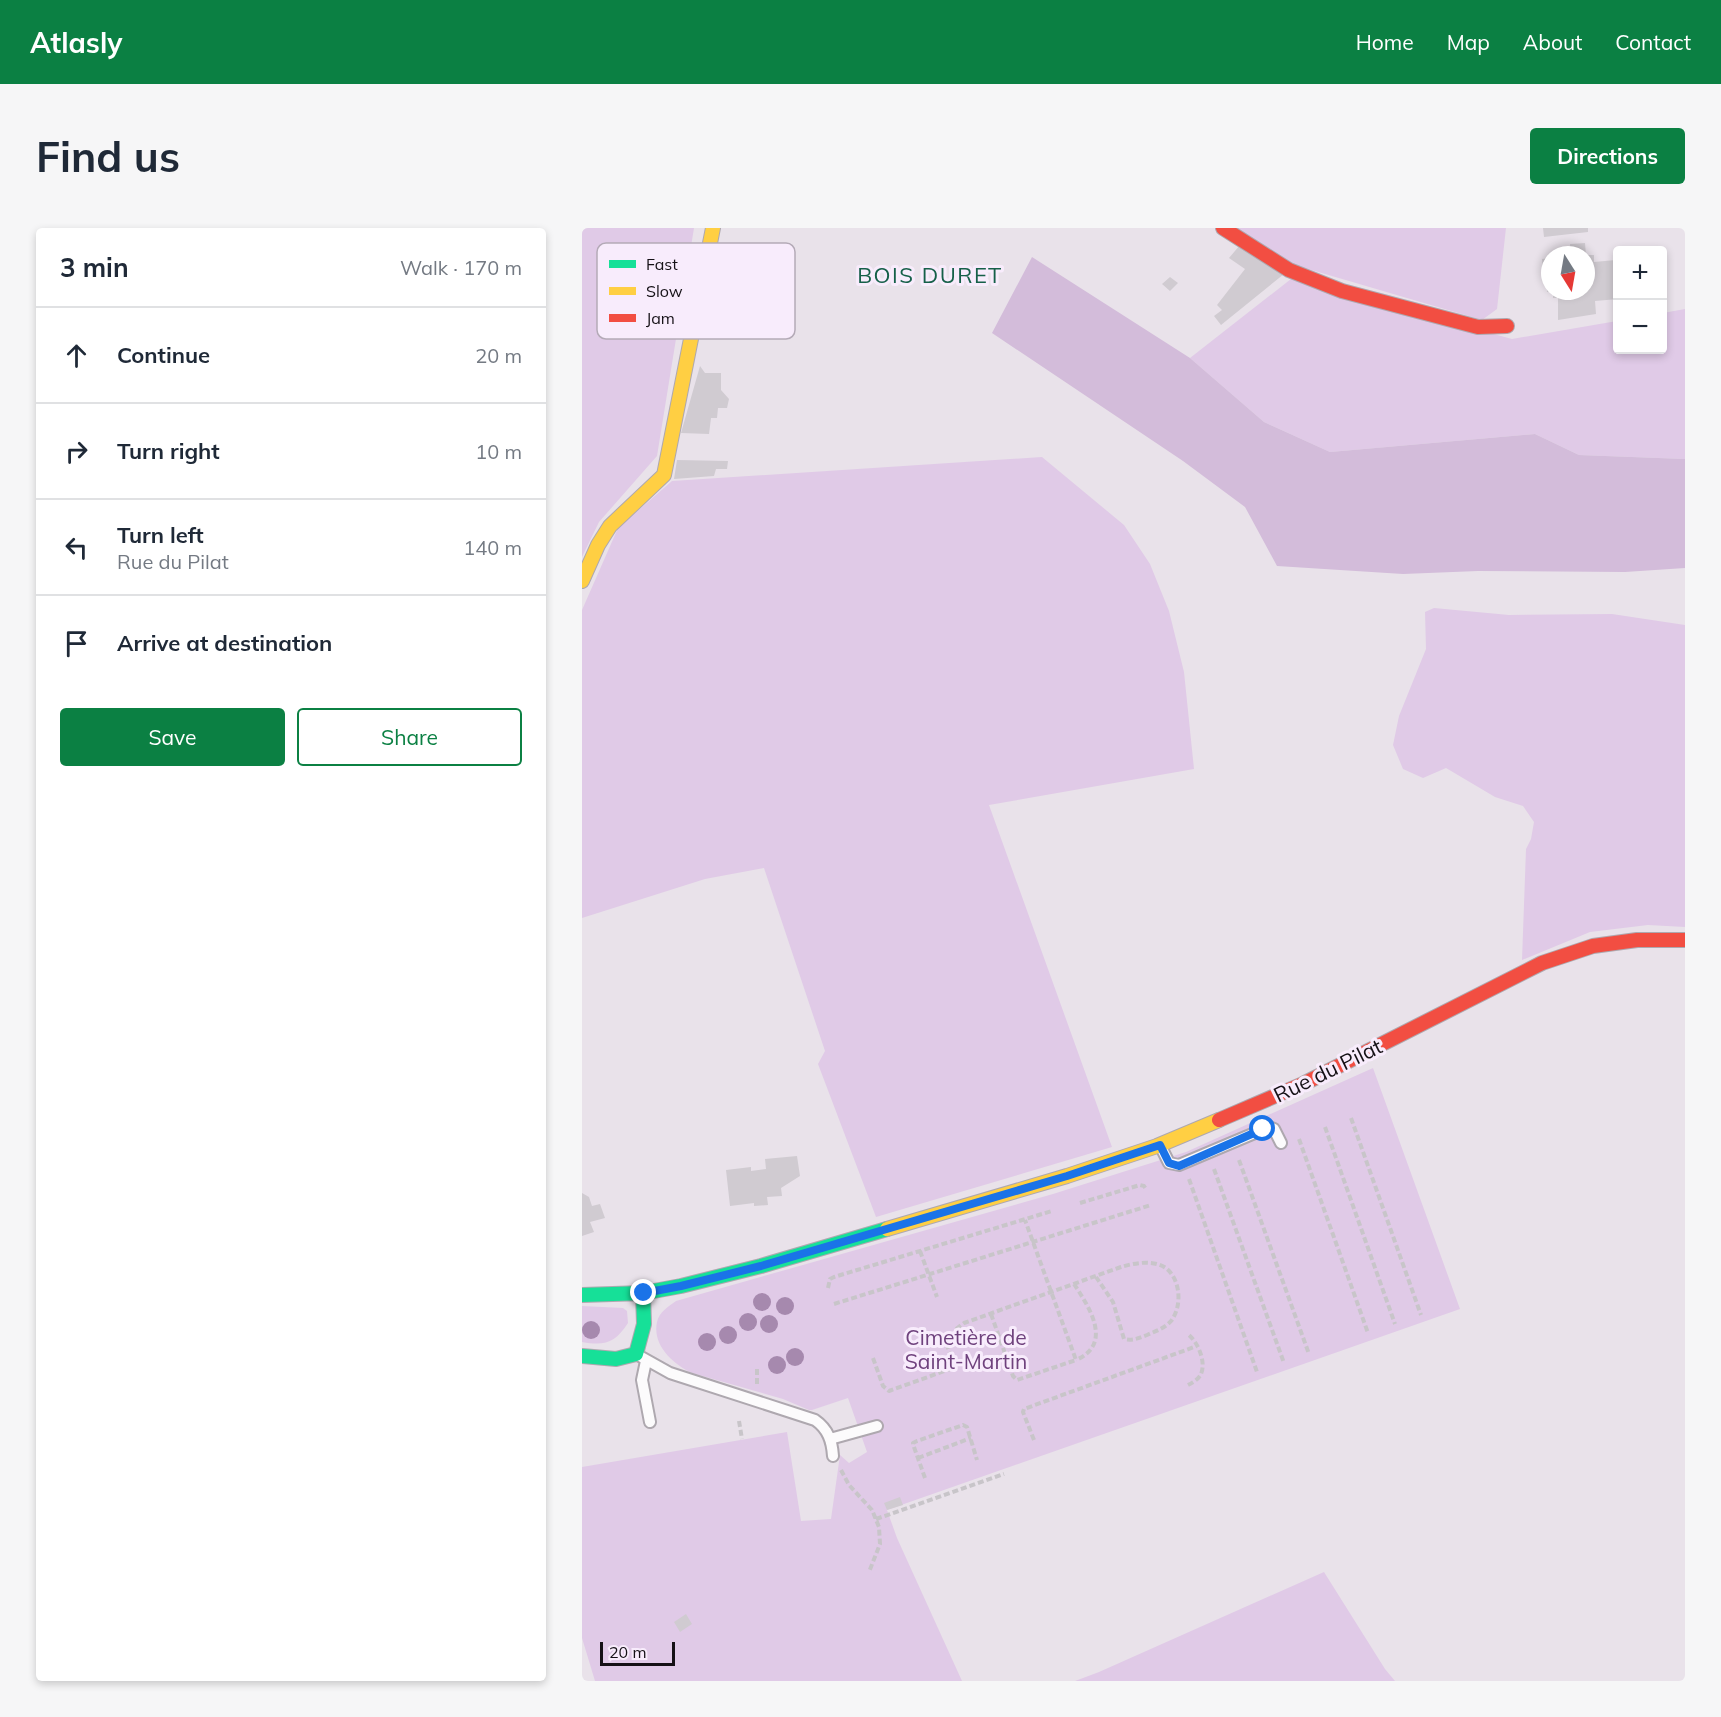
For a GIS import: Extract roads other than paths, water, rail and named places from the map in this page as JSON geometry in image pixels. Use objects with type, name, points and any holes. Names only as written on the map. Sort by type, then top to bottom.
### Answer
[{"type":"main road","points":[[710,243],[713,228]]},
{"type":"main road","points":[[1223,228],[1289,270],[1342,291],[1478,327],[1507,327]]},
{"type":"main road","points":[[582,581],[599,543],[610,526],[664,475],[691,339]]},
{"type":"main road","name":"Rue du Pilat","points":[[582,1295],[644,1293],[681,1286],[761,1266],[1067,1176],[1160,1145],[1303,1084],[1542,963],[1593,946],[1637,940],[1685,940]]},
{"type":"main road","points":[[582,1356],[615,1360],[641,1358],[644,1293]]},
{"type":"lane","points":[[1160,1145],[1169,1163],[1179,1166],[1269,1127],[1274,1129],[1281,1143]]},
{"type":"lane","points":[[650,1422],[642,1380],[641,1358],[670,1373],[815,1420],[822,1425],[830,1439],[833,1456]]},
{"type":"lane","points":[[830,1439],[877,1426]]},
{"type":"district","name":"BOIS DURET","points":[[930,275]]},
{"type":"park label","name":"Cimetière de Saint-Martin","points":[[966,1350]]}]
